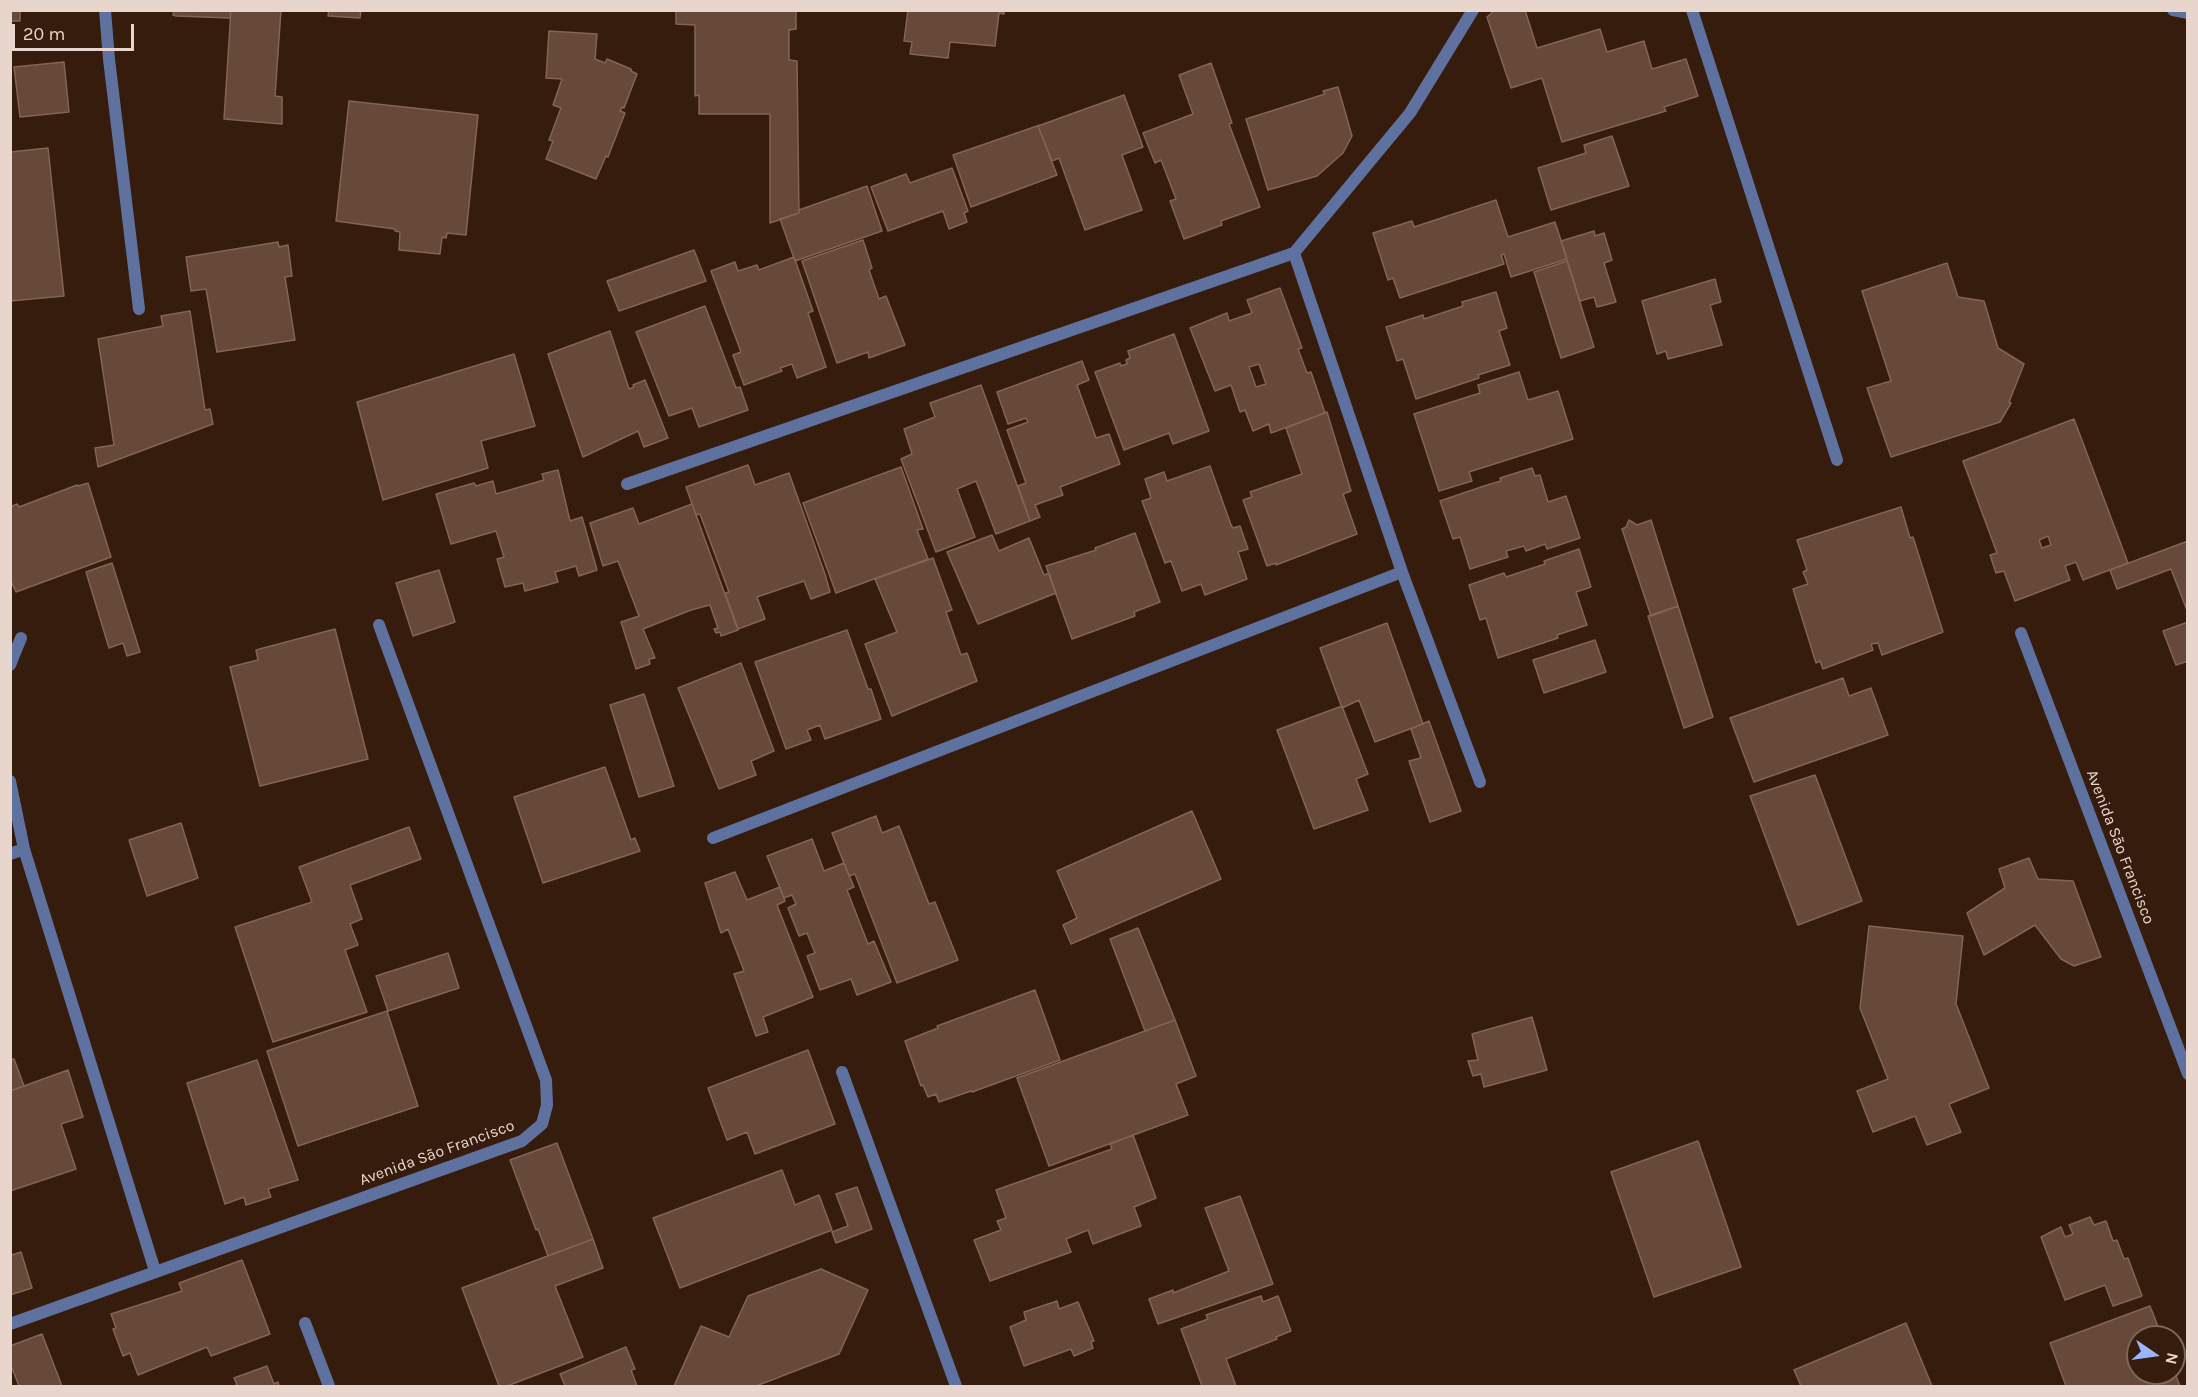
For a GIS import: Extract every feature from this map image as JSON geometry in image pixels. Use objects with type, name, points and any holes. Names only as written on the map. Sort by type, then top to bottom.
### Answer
[{"type":"street","points":[[105,10],[110,71],[139,309]]},
{"type":"street","points":[[627,484],[1294,253],[1410,113],[1473,10]]},
{"type":"street","points":[[1692,10],[1837,460]]},
{"type":"street","points":[[2173,10],[2187,13]]},
{"type":"street","points":[[1294,253],[1402,572],[1480,782]]},
{"type":"street","points":[[713,838],[1402,572]]},
{"type":"street","name":"Avenida São Francisco","points":[[10,1324],[522,1141],[542,1124],[547,1105],[546,1080],[379,625]]},
{"type":"street","name":"Avenida São Francisco","points":[[2021,633],[2187,1074]]},
{"type":"street","points":[[10,665],[21,638]]},
{"type":"street","points":[[10,781],[24,849],[155,1271]]},
{"type":"street","points":[[10,854],[24,849]]},
{"type":"street","points":[[842,1072],[956,1386]]},
{"type":"street","points":[[305,1323],[329,1386]]},
{"type":"building","points":[[10,10],[20,10],[20,21],[10,21]]},
{"type":"building","points":[[174,10],[231,10],[230,18],[176,16],[173,15]]},
{"type":"building","points":[[231,10],[281,10],[275,96],[282,97],[282,124],[224,119]]},
{"type":"building","points":[[329,10],[361,10],[360,18],[328,16]]},
{"type":"building","points":[[676,10],[796,10],[796,29],[789,30],[789,60],[797,61],[799,213],[770,223],[770,114],[699,114],[699,95],[695,96],[695,25],[676,24]]},
{"type":"building","points":[[908,10],[1004,10],[1004,14],[999,13],[995,46],[950,42],[948,58],[910,54],[912,42],[904,41]]},
{"type":"building","points":[[1495,10],[1525,10],[1537,48],[1600,29],[1607,52],[1644,41],[1652,69],[1686,59],[1698,96],[1664,107],[1666,111],[1562,142],[1542,78],[1511,88],[1487,17]]},
{"type":"building","points":[[549,31],[597,34],[595,59],[605,63],[607,59],[637,74],[624,108],[622,107],[620,111],[625,113],[608,157],[606,156],[596,179],[546,159],[553,141],[549,140],[561,108],[553,105],[562,79],[546,78]]},
{"type":"building","points":[[64,62],[69,112],[20,117],[14,67]]},
{"type":"building","points":[[1211,63],[1232,123],[1229,124],[1260,207],[1221,221],[1222,225],[1184,239],[1170,201],[1176,199],[1161,160],[1155,163],[1143,133],[1193,114],[1179,75]]},
{"type":"building","points":[[1338,87],[1352,136],[1343,153],[1317,176],[1268,190],[1246,119],[1325,94],[1323,91]]},
{"type":"building","points":[[1124,95],[1143,147],[1122,155],[1142,210],[1085,230],[1059,158],[1052,161],[1038,126]]},
{"type":"building","points":[[349,101],[478,115],[466,235],[447,233],[446,238],[442,237],[440,254],[399,250],[400,232],[395,229],[336,221]]},
{"type":"building","points":[[1040,125],[1038,126],[1057,175],[971,207],[953,155]]},
{"type":"building","points":[[1612,136],[1629,186],[1551,210],[1538,168],[1586,153],[1584,145]]},
{"type":"building","points":[[48,148],[64,296],[10,301],[10,152]]},
{"type":"building","points":[[952,168],[968,211],[964,213],[967,222],[949,229],[943,211],[888,231],[871,187],[906,174],[910,183]]},
{"type":"building","points":[[867,186],[882,231],[795,261],[780,219]]},
{"type":"building","points":[[1496,200],[1508,237],[1555,222],[1567,259],[1511,277],[1504,254],[1501,255],[1504,264],[1400,298],[1393,278],[1388,280],[1373,233],[1412,221],[1414,227]]},
{"type":"building","points":[[1594,231],[1595,236],[1604,233],[1612,260],[1604,263],[1616,302],[1597,307],[1594,297],[1580,301],[1561,241]]},
{"type":"building","points":[[863,240],[872,268],[869,270],[879,299],[886,296],[905,345],[869,358],[868,352],[837,363],[802,261]]},
{"type":"building","points":[[278,242],[279,247],[288,245],[292,276],[285,277],[295,340],[217,352],[206,289],[191,291],[186,257]]},
{"type":"building","points":[[694,250],[706,281],[619,311],[607,281]]},
{"type":"building","points":[[794,257],[813,311],[808,313],[826,367],[797,378],[792,364],[780,368],[782,371],[744,385],[733,355],[741,352],[711,271],[735,262],[738,271],[757,265],[759,270]]},
{"type":"building","points":[[1567,261],[1594,347],[1561,358],[1534,272]]},
{"type":"building","points":[[1947,263],[1958,297],[1984,301],[1998,348],[2024,364],[2009,402],[2011,403],[2000,422],[1891,457],[1867,388],[1891,381],[1862,291]]},
{"type":"building","points":[[1715,279],[1721,302],[1710,305],[1722,345],[1668,359],[1666,351],[1657,354],[1642,301]]},
{"type":"building","points":[[1280,288],[1302,348],[1298,349],[1307,373],[1311,372],[1325,413],[1271,433],[1269,424],[1253,431],[1245,410],[1240,412],[1231,385],[1215,391],[1190,328],[1227,313],[1229,321],[1252,313],[1247,300]],"holes":[[[1259,364],[1266,384],[1256,387],[1249,367]]]},
{"type":"building","points":[[1496,292],[1507,328],[1499,331],[1510,365],[1416,399],[1403,359],[1397,361],[1386,327],[1423,315],[1424,319],[1463,306],[1462,302]]},
{"type":"building","points":[[705,306],[736,388],[740,387],[748,410],[699,427],[692,408],[669,416],[636,332]]},
{"type":"building","points":[[190,311],[205,410],[210,409],[213,424],[98,467],[95,448],[114,445],[98,339],[163,326],[161,316]]},
{"type":"building","points":[[610,331],[629,389],[645,380],[668,438],[644,447],[638,431],[583,457],[548,354]]},
{"type":"building","points":[[1174,334],[1209,431],[1173,444],[1169,433],[1124,450],[1095,372],[1120,363],[1121,366],[1127,364],[1126,360],[1130,358],[1128,351]]},
{"type":"building","points":[[514,354],[535,426],[481,441],[488,468],[383,500],[357,402]]},
{"type":"building","points":[[1082,361],[1089,380],[1077,385],[1096,438],[1109,434],[1120,464],[1060,487],[1063,495],[1035,505],[1040,517],[1030,521],[1018,486],[1026,483],[1007,430],[1028,422],[1026,418],[1008,424],[997,392]]},
{"type":"building","points":[[1519,372],[1528,400],[1558,391],[1573,439],[1469,472],[1472,481],[1439,491],[1414,414],[1480,393],[1478,385]]},
{"type":"building","points":[[981,385],[1030,521],[996,534],[976,481],[957,489],[975,537],[936,552],[901,459],[912,454],[904,429],[935,417],[930,403]]},
{"type":"building","points":[[1327,412],[1351,491],[1343,494],[1357,534],[1276,565],[1276,563],[1267,566],[1243,500],[1252,497],[1250,492],[1302,474],[1286,428]]},
{"type":"building","points":[[2074,419],[2128,563],[2083,580],[2076,562],[2065,566],[2070,580],[2015,601],[2004,571],[1996,573],[1990,555],[1997,553],[1963,461]],"holes":[[[2048,536],[2051,545],[2042,548],[2039,540]]]},
{"type":"building","points":[[748,465],[755,485],[789,473],[830,592],[811,599],[804,581],[757,597],[765,619],[738,629],[725,593],[729,592],[700,514],[696,515],[686,487]]},
{"type":"building","points":[[1210,466],[1231,525],[1233,528],[1240,526],[1248,549],[1238,552],[1247,579],[1205,595],[1201,584],[1182,591],[1171,561],[1165,563],[1142,501],[1151,498],[1145,479],[1164,472],[1167,481]]},
{"type":"building","points":[[901,467],[923,529],[917,530],[928,559],[836,593],[803,503]]},
{"type":"building","points":[[1532,468],[1535,476],[1540,475],[1548,502],[1566,496],[1580,538],[1547,549],[1545,544],[1526,551],[1524,546],[1506,551],[1508,557],[1470,569],[1460,537],[1453,539],[1440,501]]},
{"type":"building","points":[[558,470],[570,521],[582,517],[597,570],[579,576],[576,566],[555,572],[558,582],[525,591],[523,583],[505,587],[497,559],[504,557],[496,531],[451,544],[436,494],[474,483],[476,486],[493,481],[496,494],[544,480],[542,474]]},
{"type":"building","points":[[88,483],[111,557],[16,592],[10,579],[10,507],[17,504],[19,507]]},
{"type":"building","points":[[692,504],[738,630],[721,636],[720,632],[716,633],[714,629],[718,628],[710,605],[691,610],[643,629],[655,658],[649,659],[650,664],[636,669],[621,622],[639,616],[618,561],[603,566],[590,523],[633,508],[639,524]]},
{"type":"building","points":[[1901,507],[1910,538],[1913,537],[1943,632],[1882,655],[1878,643],[1871,644],[1873,650],[1823,669],[1820,661],[1816,663],[1793,589],[1808,584],[1803,572],[1807,570],[1797,540]]},
{"type":"building","points":[[1629,520],[1637,525],[1651,520],[1678,606],[1651,616],[1622,529],[1626,527]]},
{"type":"building","points":[[1135,533],[1160,602],[1134,612],[1135,616],[1072,639],[1046,566],[1096,550],[1095,548]]},
{"type":"building","points":[[992,535],[999,551],[1029,538],[1044,575],[1049,573],[1056,593],[978,624],[947,552]]},
{"type":"building","points":[[2188,541],[2188,613],[2171,569],[2117,589],[2110,570]]},
{"type":"building","points":[[1579,549],[1591,587],[1576,592],[1587,625],[1557,635],[1558,638],[1498,658],[1486,618],[1480,620],[1469,585],[1504,573],[1506,577],[1545,564],[1544,561]]},
{"type":"building","points":[[933,558],[952,610],[946,612],[961,655],[967,653],[977,681],[892,716],[865,644],[897,632],[875,579]]},
{"type":"building","points":[[112,563],[140,652],[127,656],[123,643],[109,648],[86,572]]},
{"type":"building","points":[[439,570],[455,622],[413,636],[396,583]]},
{"type":"building","points":[[1678,606],[1713,717],[1684,728],[1648,616]]},
{"type":"building","points":[[2188,622],[2188,661],[2176,665],[2163,631]]},
{"type":"building","points":[[1387,623],[1423,724],[1375,742],[1359,700],[1342,708],[1320,648]]},
{"type":"building","points":[[335,629],[368,759],[260,786],[230,667],[258,660],[256,650]]},
{"type":"building","points":[[847,630],[881,719],[825,739],[820,725],[807,730],[811,740],[786,749],[755,662]]},
{"type":"building","points":[[1595,640],[1606,672],[1544,693],[1533,660]]},
{"type":"building","points":[[741,663],[774,751],[751,761],[756,775],[719,789],[678,688]]},
{"type":"building","points":[[1843,678],[1849,696],[1871,688],[1888,735],[1754,782],[1730,718]]},
{"type":"building","points":[[644,694],[674,786],[639,797],[610,705]]},
{"type":"building","points":[[1342,706],[1368,774],[1356,779],[1368,810],[1314,829],[1277,730]]},
{"type":"building","points":[[1429,721],[1461,811],[1430,822],[1409,761],[1421,758],[1411,729]]},
{"type":"building","points":[[605,767],[631,840],[635,838],[640,851],[543,883],[514,797]]},
{"type":"building","points":[[1815,775],[1862,901],[1798,925],[1750,796]]},
{"type":"building","points":[[1192,811],[1221,879],[1071,944],[1063,925],[1077,918],[1057,871]]},
{"type":"building","points":[[876,816],[882,833],[899,826],[929,904],[935,902],[958,960],[897,983],[855,874],[849,876],[832,833]]},
{"type":"building","points":[[181,823],[198,878],[147,896],[129,840]]},
{"type":"building","points":[[409,827],[421,859],[350,885],[362,919],[350,924],[358,945],[345,950],[367,1012],[273,1042],[235,927],[312,902],[299,867]]},
{"type":"building","points":[[812,839],[824,871],[844,863],[854,887],[847,890],[868,944],[874,941],[891,982],[857,995],[851,979],[820,990],[807,956],[815,953],[807,933],[799,936],[788,908],[796,904],[792,895],[784,898],[767,856]]},
{"type":"building","points":[[2029,858],[2038,879],[2073,881],[2101,957],[2074,966],[2061,959],[2035,925],[1984,955],[1967,913],[2005,888],[1999,869]]},
{"type":"building","points":[[735,872],[747,900],[780,887],[785,901],[777,905],[813,997],[763,1017],[768,1032],[756,1036],[734,974],[744,971],[728,929],[721,933],[705,883]]},
{"type":"building","points":[[1869,926],[1963,936],[1956,1004],[1989,1088],[1949,1104],[1961,1132],[1927,1145],[1915,1116],[1873,1132],[1857,1091],[1888,1079],[1860,1008]]},
{"type":"building","points":[[1138,928],[1175,1020],[1145,1031],[1110,939]]},
{"type":"building","points":[[448,953],[459,988],[388,1011],[376,976]]},
{"type":"building","points":[[1035,990],[1060,1060],[939,1102],[936,1094],[928,1097],[923,1085],[921,1086],[905,1041],[938,1028],[937,1026]]},
{"type":"building","points":[[387,1011],[418,1106],[298,1146],[267,1051]]},
{"type":"building","points":[[1532,1017],[1547,1070],[1484,1087],[1481,1074],[1473,1076],[1468,1061],[1478,1060],[1472,1034]]},
{"type":"building","points":[[1175,1020],[1196,1076],[1176,1084],[1188,1115],[1049,1166],[1017,1078]]},
{"type":"building","points":[[808,1050],[835,1124],[755,1154],[747,1132],[727,1140],[708,1088]]},
{"type":"building","points":[[14,1059],[24,1086],[10,1091],[10,1060]]},
{"type":"building","points":[[257,1060],[298,1180],[268,1189],[271,1197],[246,1205],[244,1197],[225,1204],[187,1083]]},
{"type":"building","points":[[68,1070],[83,1117],[61,1124],[76,1169],[10,1191],[10,1091]]},
{"type":"building","points":[[1133,1135],[1156,1198],[1134,1207],[1141,1226],[1093,1244],[1088,1230],[1066,1239],[1071,1252],[990,1281],[974,1240],[1001,1230],[997,1221],[1006,1218],[996,1190],[1112,1149],[1110,1144]]},
{"type":"building","points":[[1698,1141],[1741,1267],[1654,1297],[1611,1172]]},
{"type":"building","points":[[557,1143],[593,1239],[548,1256],[510,1160]]},
{"type":"building","points":[[782,1170],[795,1205],[819,1195],[832,1230],[680,1288],[653,1218]]},
{"type":"building","points":[[857,1187],[872,1229],[836,1243],[832,1232],[848,1226],[836,1194]]},
{"type":"building","points":[[1240,1196],[1273,1284],[1158,1324],[1149,1299],[1173,1290],[1173,1293],[1229,1271],[1205,1208]]},
{"type":"building","points":[[2090,1217],[2094,1225],[2106,1221],[2113,1241],[2117,1240],[2124,1259],[2128,1258],[2142,1296],[2113,1306],[2105,1285],[2065,1300],[2041,1237],[2061,1227],[2065,1237],[2073,1234],[2069,1225]]},
{"type":"building","points":[[593,1239],[603,1268],[555,1286],[583,1357],[507,1386],[499,1386],[462,1288]]},
{"type":"building","points":[[10,1250],[12,1255],[21,1252],[32,1288],[10,1295]]},
{"type":"building","points":[[242,1260],[270,1334],[211,1356],[207,1347],[138,1375],[130,1353],[123,1356],[113,1329],[116,1328],[111,1314],[182,1291],[179,1283]]},
{"type":"building","points":[[821,1269],[868,1290],[839,1354],[756,1386],[674,1386],[701,1326],[729,1337],[748,1296]]},
{"type":"building","points":[[1261,1296],[1263,1302],[1278,1296],[1291,1331],[1276,1337],[1277,1339],[1226,1359],[1236,1386],[1202,1386],[1181,1329],[1208,1319],[1206,1315]]},
{"type":"building","points":[[1057,1301],[1059,1309],[1078,1302],[1094,1341],[1091,1342],[1093,1348],[1074,1356],[1071,1349],[1024,1366],[1010,1327],[1026,1320],[1024,1312]]},
{"type":"building","points":[[2150,1306],[2157,1325],[2126,1325],[2126,1385],[2180,1386],[2066,1386],[2050,1343]]},
{"type":"building","points":[[1906,1323],[1932,1386],[1801,1386],[1794,1370]]},
{"type":"building","points":[[42,1334],[62,1386],[19,1386],[10,1363],[10,1346]]},
{"type":"building","points":[[626,1347],[635,1369],[631,1370],[637,1386],[565,1386],[560,1374]]},
{"type":"building","points":[[267,1366],[274,1384],[278,1382],[279,1386],[233,1386],[237,1385],[234,1378]]}]
